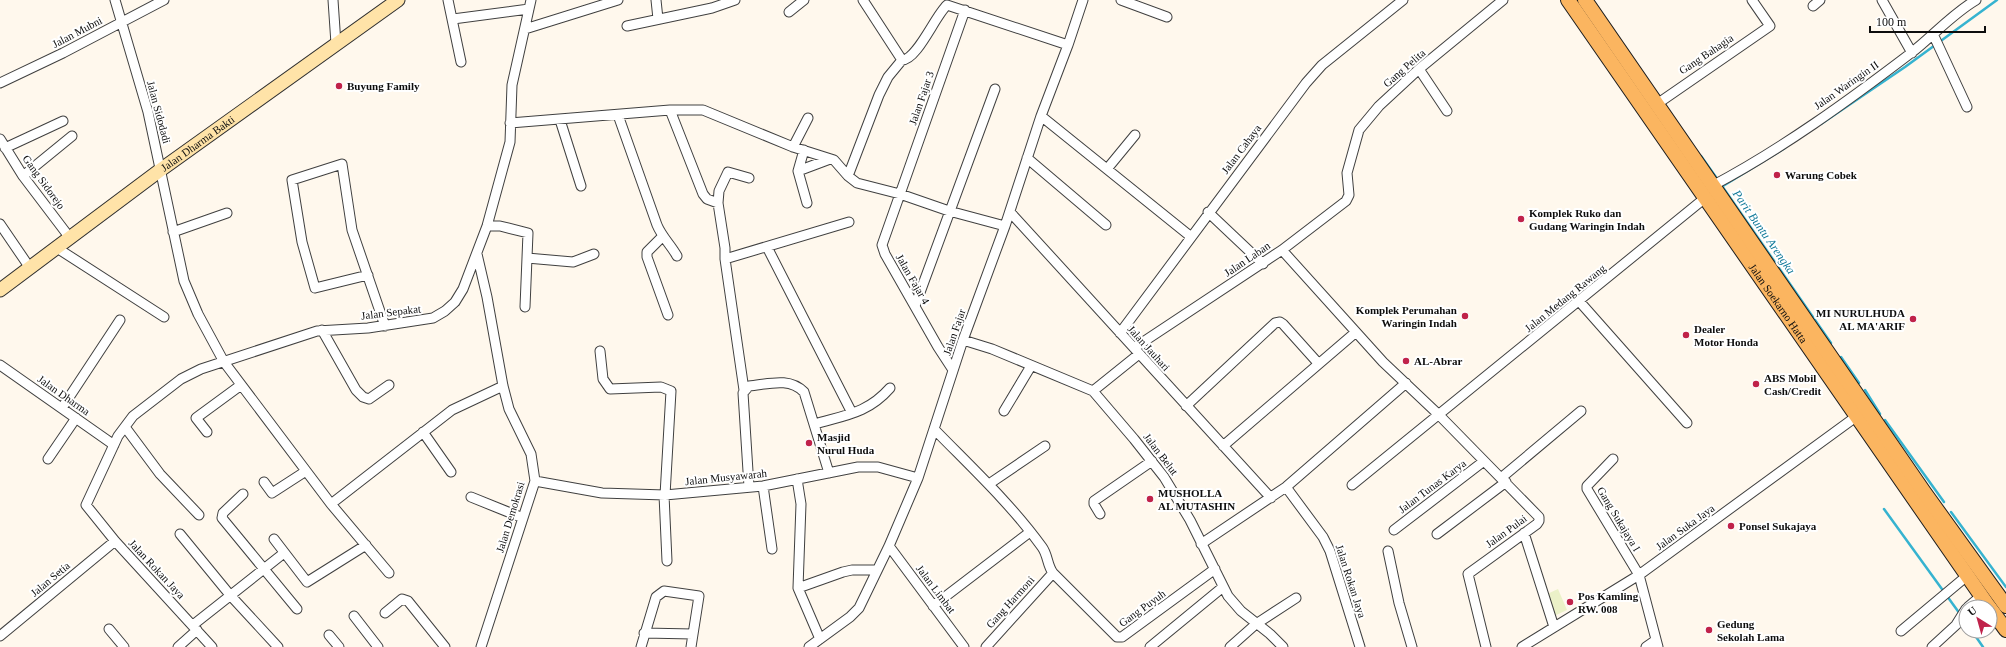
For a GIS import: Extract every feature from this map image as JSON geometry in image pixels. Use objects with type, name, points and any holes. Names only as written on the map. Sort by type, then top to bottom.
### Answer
[{"type":"main road","name":"Jalan Dharma Bakti","points":[[0,290],[159,172],[398,0]]},
{"type":"main road","name":"Jalan Soekarno Hatta","points":[[1568,0],[1602,50],[1714,187],[1857,416],[2006,606]]},
{"type":"main road","name":"Jalan Soekarno Hatta","points":[[1585,0],[1856,391],[1919,496],[1984,599]]},
{"type":"main road","points":[[1602,50],[1614,42]]},
{"type":"main road","name":"Jalan Soekarno Hatta","points":[[1998,619],[2006,630]]},
{"type":"street","name":"Jalan Sidodadi","points":[[115,0],[148,112],[157,152],[159,172],[184,280],[190,296],[224,362],[331,504],[389,572]]},
{"type":"street","name":"Jalan Mubni","points":[[0,81],[63,53],[164,0]]},
{"type":"street","points":[[333,0],[336,44]]},
{"type":"street","points":[[448,0],[461,62]]},
{"type":"street","points":[[525,29],[618,0]]},
{"type":"street","points":[[656,0],[658,19]]},
{"type":"street","points":[[627,26],[726,4],[735,0]]},
{"type":"street","points":[[789,12],[804,0]]},
{"type":"street","points":[[864,0],[902,60]]},
{"type":"street","name":"Jalan Fajar","points":[[809,647],[850,617],[859,608],[889,546],[918,478],[963,340],[1010,212],[1041,116],[1068,45],[1082,0]]},
{"type":"street","points":[[1121,0],[1167,18]]},
{"type":"street","name":"Jalan Cahaya","points":[[1120,333],[1287,106],[1322,64],[1403,0]]},
{"type":"street","name":"Gang Pelita","points":[[1348,173],[1359,130],[1379,106],[1503,0]]},
{"type":"street","name":"Gang Bahagia","points":[[1657,104],[1770,26],[1752,0]]},
{"type":"street","points":[[1882,0],[1912,53]]},
{"type":"street","name":"Jalan Waringin II","points":[[1714,187],[1838,106],[1912,53],[1936,40],[1959,11],[1976,0]]},
{"type":"street","points":[[453,19],[530,4]]},
{"type":"street","name":"Jalan Sepakat","points":[[86,505],[114,445],[133,416],[166,389],[201,369],[322,330],[385,326],[422,321],[432,318],[445,311],[455,302],[463,289],[487,226],[510,142],[512,85],[530,4]]},
{"type":"street","points":[[848,176],[879,95],[888,77],[902,60],[905,60],[913,54],[947,5],[1068,45]]},
{"type":"street","name":"Jalan Fajar 3","points":[[900,194],[965,10]]},
{"type":"street","points":[[1936,40],[1967,107]]},
{"type":"street","points":[[1420,70],[1447,111]]},
{"type":"street","points":[[915,306],[995,89]]},
{"type":"street","points":[[510,123],[670,110],[703,110],[793,146],[834,160],[848,176],[857,183],[900,194],[949,211],[1005,226]]},
{"type":"street","points":[[670,110],[703,194],[707,199],[718,204]]},
{"type":"street","points":[[618,115],[662,236],[672,246],[677,256]]},
{"type":"street","points":[[1041,116],[1190,236]]},
{"type":"street","points":[[793,146],[808,118]]},
{"type":"street","points":[[560,120],[581,186]]},
{"type":"street","points":[[5,148],[63,121]]},
{"type":"street","points":[[1107,169],[1135,135]]},
{"type":"street","points":[[23,176],[72,136]]},
{"type":"street","name":"Gang Sidorejo","points":[[0,139],[23,176],[70,238]]},
{"type":"street","points":[[804,150],[798,172],[807,203]]},
{"type":"street","points":[[1027,158],[1106,225]]},
{"type":"street","points":[[798,172],[830,159]]},
{"type":"street","points":[[368,275],[315,288],[302,242],[292,180],[342,164],[352,230],[368,275],[385,326]]},
{"type":"street","points":[[749,178],[728,172],[719,191],[718,204],[744,390],[749,487]]},
{"type":"street","name":"Jalan Laban","points":[[1093,391],[1137,351],[1263,264],[1346,201],[1349,195],[1348,173]]},
{"type":"street","name":"Jalan Medang Rawang","points":[[1352,485],[1579,301],[1714,187]]},
{"type":"street","name":"Jalan Fajar 4","points":[[900,194],[882,250],[953,370]]},
{"type":"street","name":"Jalan Jauhari","points":[[1010,212],[1271,498]]},
{"type":"street","points":[[1208,212],[1263,264]]},
{"type":"street","points":[[173,232],[227,213]]},
{"type":"street","points":[[725,259],[849,222]]},
{"type":"street","points":[[0,224],[30,268]]},
{"type":"street","points":[[487,226],[500,226],[528,233],[525,307]]},
{"type":"street","points":[[662,236],[647,252],[668,315]]},
{"type":"street","points":[[767,247],[852,413]]},
{"type":"street","points":[[57,248],[164,317]]},
{"type":"street","name":"Jalan Pulai","points":[[1282,250],[1383,362],[1439,415],[1539,519],[1537,524],[1468,574],[1486,647]]},
{"type":"street","name":"Jalan Demokrasi","points":[[477,254],[487,297],[503,386],[509,409],[531,454],[535,481],[481,647]]},
{"type":"street","points":[[527,258],[574,262],[594,254]]},
{"type":"street","points":[[1579,301],[1687,423]]},
{"type":"street","points":[[62,408],[120,320]]},
{"type":"street","points":[[1186,406],[1275,323],[1280,322],[1283,324],[1318,363]]},
{"type":"street","points":[[322,330],[356,390],[363,397],[369,400],[389,385]]},
{"type":"street","points":[[1223,446],[1356,332]]},
{"type":"street","name":"Jalan Belut","points":[[963,340],[979,344],[1093,391],[1152,461],[1176,497],[1200,544],[1215,569],[1223,587],[1241,611],[1270,634],[1283,647]]},
{"type":"street","points":[[600,351],[603,379],[610,388],[661,387],[671,391],[664,495],[667,561]]},
{"type":"street","name":"Jalan Dharma","points":[[0,365],[114,445]]},
{"type":"street","points":[[1004,411],[1031,366]]},
{"type":"street","points":[[744,390],[750,386],[787,382],[797,385],[804,392],[829,473]]},
{"type":"street","points":[[1200,544],[1286,487],[1406,383]]},
{"type":"street","points":[[207,432],[196,418],[241,385]]},
{"type":"street","points":[[331,504],[452,410],[503,386]]},
{"type":"street","points":[[815,424],[852,413],[878,401],[890,388]]},
{"type":"street","points":[[1437,534],[1503,480],[1581,411]]},
{"type":"street","name":"Jalan Suka Jaya","points":[[1522,647],[1639,575],[1857,416]]},
{"type":"street","points":[[48,459],[76,418]]},
{"type":"street","points":[[125,427],[160,474],[199,515]]},
{"type":"street","points":[[934,429],[989,484],[1030,532],[1045,552],[1048,564],[1053,573]]},
{"type":"street","points":[[423,432],[451,472]]},
{"type":"street","points":[[989,484],[1045,446]]},
{"type":"street","name":"Gang Sukajaya I","points":[[1614,459],[1589,484],[1587,489],[1639,575]]},
{"type":"street","points":[[1100,514],[1094,504],[1094,501],[1152,461]]},
{"type":"street","name":"Jalan Tunas Karya","points":[[1394,530],[1484,461]]},
{"type":"street","name":"Jalan Musyawarah","points":[[535,481],[602,493],[664,495],[763,486],[858,467],[878,467],[918,478]]},
{"type":"street","points":[[264,482],[272,493],[306,471]]},
{"type":"street","points":[[797,479],[801,504],[798,588],[820,639]]},
{"type":"street","points":[[763,486],[772,549]]},
{"type":"street","name":"Jalan Rokan Jaya","points":[[1286,487],[1323,537],[1330,550],[1360,647]]},
{"type":"street","points":[[243,494],[221,516],[297,609]]},
{"type":"street","points":[[471,497],[523,518]]},
{"type":"street","name":"Jalan Rokan Jaya","points":[[86,505],[115,541],[212,647]]},
{"type":"street","points":[[933,606],[1030,532]]},
{"type":"street","points":[[1524,533],[1554,627]]},
{"type":"street","points":[[180,534],[230,595],[278,647]]},
{"type":"street","points":[[274,539],[307,582],[366,545]]},
{"type":"street","name":"Jalan Setia","points":[[0,636],[115,541]]},
{"type":"street","name":"Jalan Limbat","points":[[889,546],[964,647]]},
{"type":"street","points":[[1388,551],[1399,603],[1412,647]]},
{"type":"street","points":[[178,647],[195,628],[230,595],[284,553]]},
{"type":"street","name":"Gang Puyuh","points":[[1053,573],[1110,631],[1119,638],[1215,569]]},
{"type":"street","points":[[798,588],[843,572],[852,570],[877,570]]},
{"type":"street","name":"Gang Harmoni","points":[[986,647],[1053,573]]},
{"type":"street","points":[[1639,575],[1657,643],[1646,647]]},
{"type":"street","points":[[1901,631],[1968,575]]},
{"type":"street","points":[[1150,647],[1223,587]]},
{"type":"street","points":[[641,647],[656,598],[664,591],[699,596],[691,647]]},
{"type":"street","points":[[1230,647],[1256,624],[1296,598]]},
{"type":"street","points":[[385,613],[402,599],[408,601],[445,647]]},
{"type":"street","points":[[354,616],[378,647]]},
{"type":"street","points":[[1932,647],[1958,622]]},
{"type":"street","points":[[109,629],[124,647]]},
{"type":"street","points":[[644,634],[693,634]]},
{"type":"street","points":[[329,635],[339,647]]},
{"type":"green space","points":[[1558,589],[1567,610],[1554,616],[1545,595]]},
{"type":"waterway","points":[[1821,124],[1905,67],[1997,0]]},
{"type":"waterway","points":[[1723,186],[1785,148]]},
{"type":"waterway","name":"Parit Buntu Arengka","points":[[1701,156],[1718,180]]},
{"type":"waterway","name":"Parit Buntu Arengka","points":[[1722,186],[1831,343]]},
{"type":"waterway","name":"Parit Buntu Arengka","points":[[1841,357],[1859,383]]},
{"type":"waterway","name":"Parit Buntu Arengka","points":[[1865,390],[1880,414]]},
{"type":"waterway","name":"Parit Buntu Arengka","points":[[1885,420],[1944,502]]},
{"type":"waterway","points":[[1884,509],[1958,611]]},
{"type":"waterway","name":"Parit Buntu Arengka","points":[[1951,512],[2006,587]]},
{"type":"waterway","points":[[1978,639],[1983,647]]},
{"type":"place","name":"Buyung Family","points":[[339,86]]},
{"type":"place","name":"Warung Cobek","points":[[1777,175]]},
{"type":"place","name":"Komplek Ruko dan Gudang Waringin Indah","points":[[1521,219]]},
{"type":"place","name":"Komplek Perumahan Waringin Indah","points":[[1465,316]]},
{"type":"place","name":"MI NURULHUDA AL MA'ARIF","points":[[1913,319]]},
{"type":"place","name":"Dealer Motor Honda","points":[[1686,335]]},
{"type":"place","name":"AL-Abrar","points":[[1406,361]]},
{"type":"place","name":"ABS Mobil Cash/Credit","points":[[1756,384]]},
{"type":"place","name":"Masjid Nurul Huda","points":[[809,443]]},
{"type":"place","name":"MUSHOLLA AL MUTASHIN","points":[[1150,499]]},
{"type":"place","name":"Ponsel Sukajaya","points":[[1731,526]]},
{"type":"place","name":"Pos Kamling RW. 008","points":[[1570,602]]},
{"type":"place","name":"Gedung Sekolah Lama","points":[[1709,630]]}]
